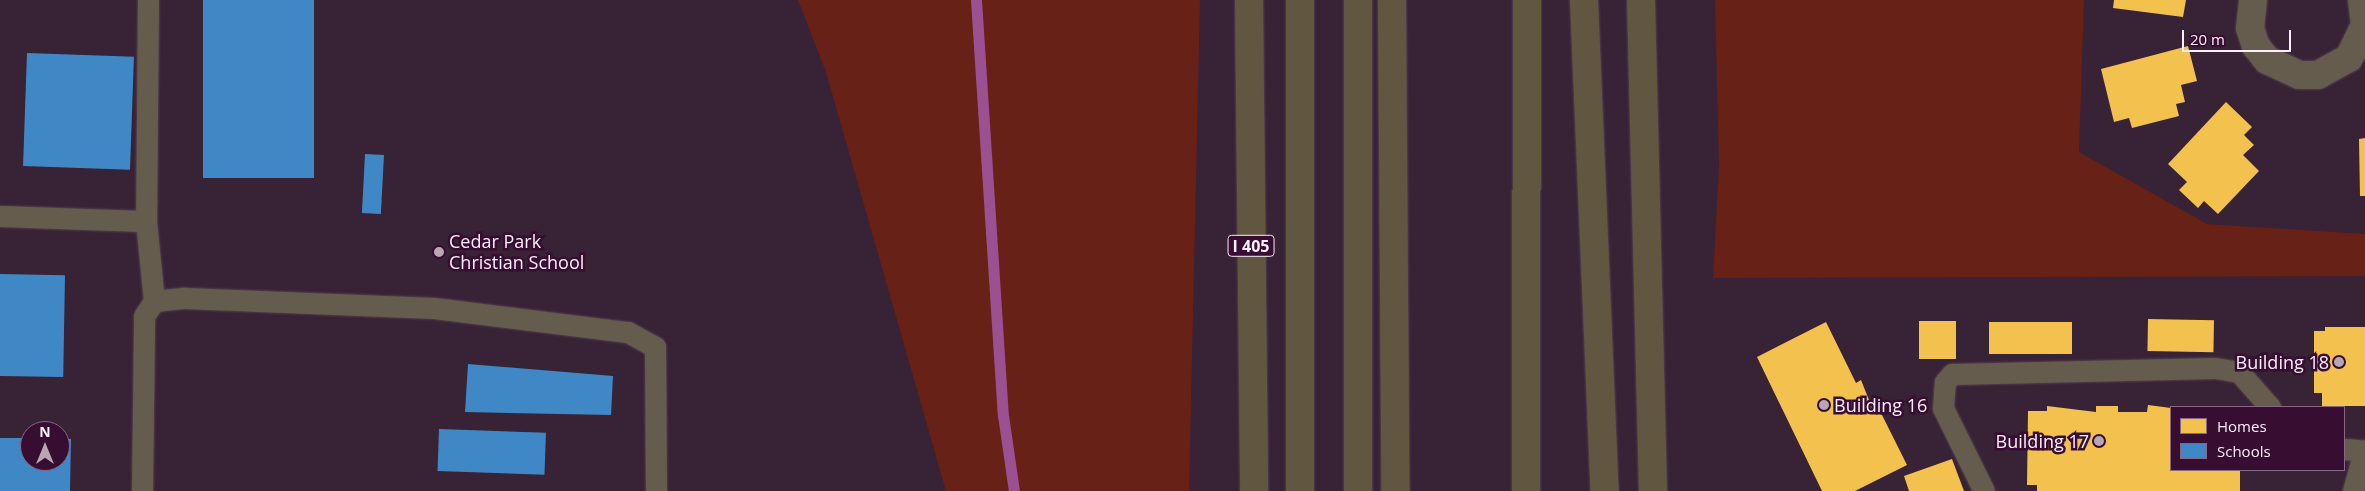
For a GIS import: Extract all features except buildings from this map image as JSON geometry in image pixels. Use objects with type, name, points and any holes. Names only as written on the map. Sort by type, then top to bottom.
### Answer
[{"type":"highway","name":"I 405","points":[[1249,0],[1254,491]]},
{"type":"highway","name":"I 405","points":[[1300,0],[1300,491]]},
{"type":"highway","points":[[1358,0],[1358,491]]},
{"type":"highway","points":[[1392,0],[1396,491]]},
{"type":"highway","points":[[1526,491],[1527,0]]},
{"type":"highway","points":[[1584,0],[1605,491]]},
{"type":"highway","points":[[1641,0],[1653,491]]},
{"type":"street","points":[[2252,0],[2250,28],[2256,46],[2267,60],[2299,75],[2318,75],[2349,58],[2365,25],[2362,0]]},
{"type":"lane","points":[[142,491],[144,316],[154,301],[146,220],[148,0]]},
{"type":"lane","points":[[0,216],[146,220]]},
{"type":"lane","points":[[154,301],[185,298],[434,308],[628,332],[655,347],[656,491]]},
{"type":"lane","points":[[1984,491],[1943,408],[1946,382],[1952,374],[2215,368],[2239,372],[2269,406]]},
{"type":"lane","points":[[2353,491],[2357,450]]},
{"type":"shaded area","points":[[798,0],[1200,0],[1189,491],[946,491],[826,72]]},
{"type":"shaded area","points":[[1715,0],[2084,0],[2079,152],[2207,224],[2365,234],[2365,276],[1713,278],[1719,167]]},
{"type":"waterway","points":[[976,0],[1003,415],[1014,491]]},
{"type":"place","name":"Cedar Park Christian School","points":[[439,252]]},
{"type":"place","name":"Building 18","points":[[2339,362]]},
{"type":"place","name":"Building 16","points":[[1824,405]]},
{"type":"place","name":"Building 17","points":[[2099,441]]}]
